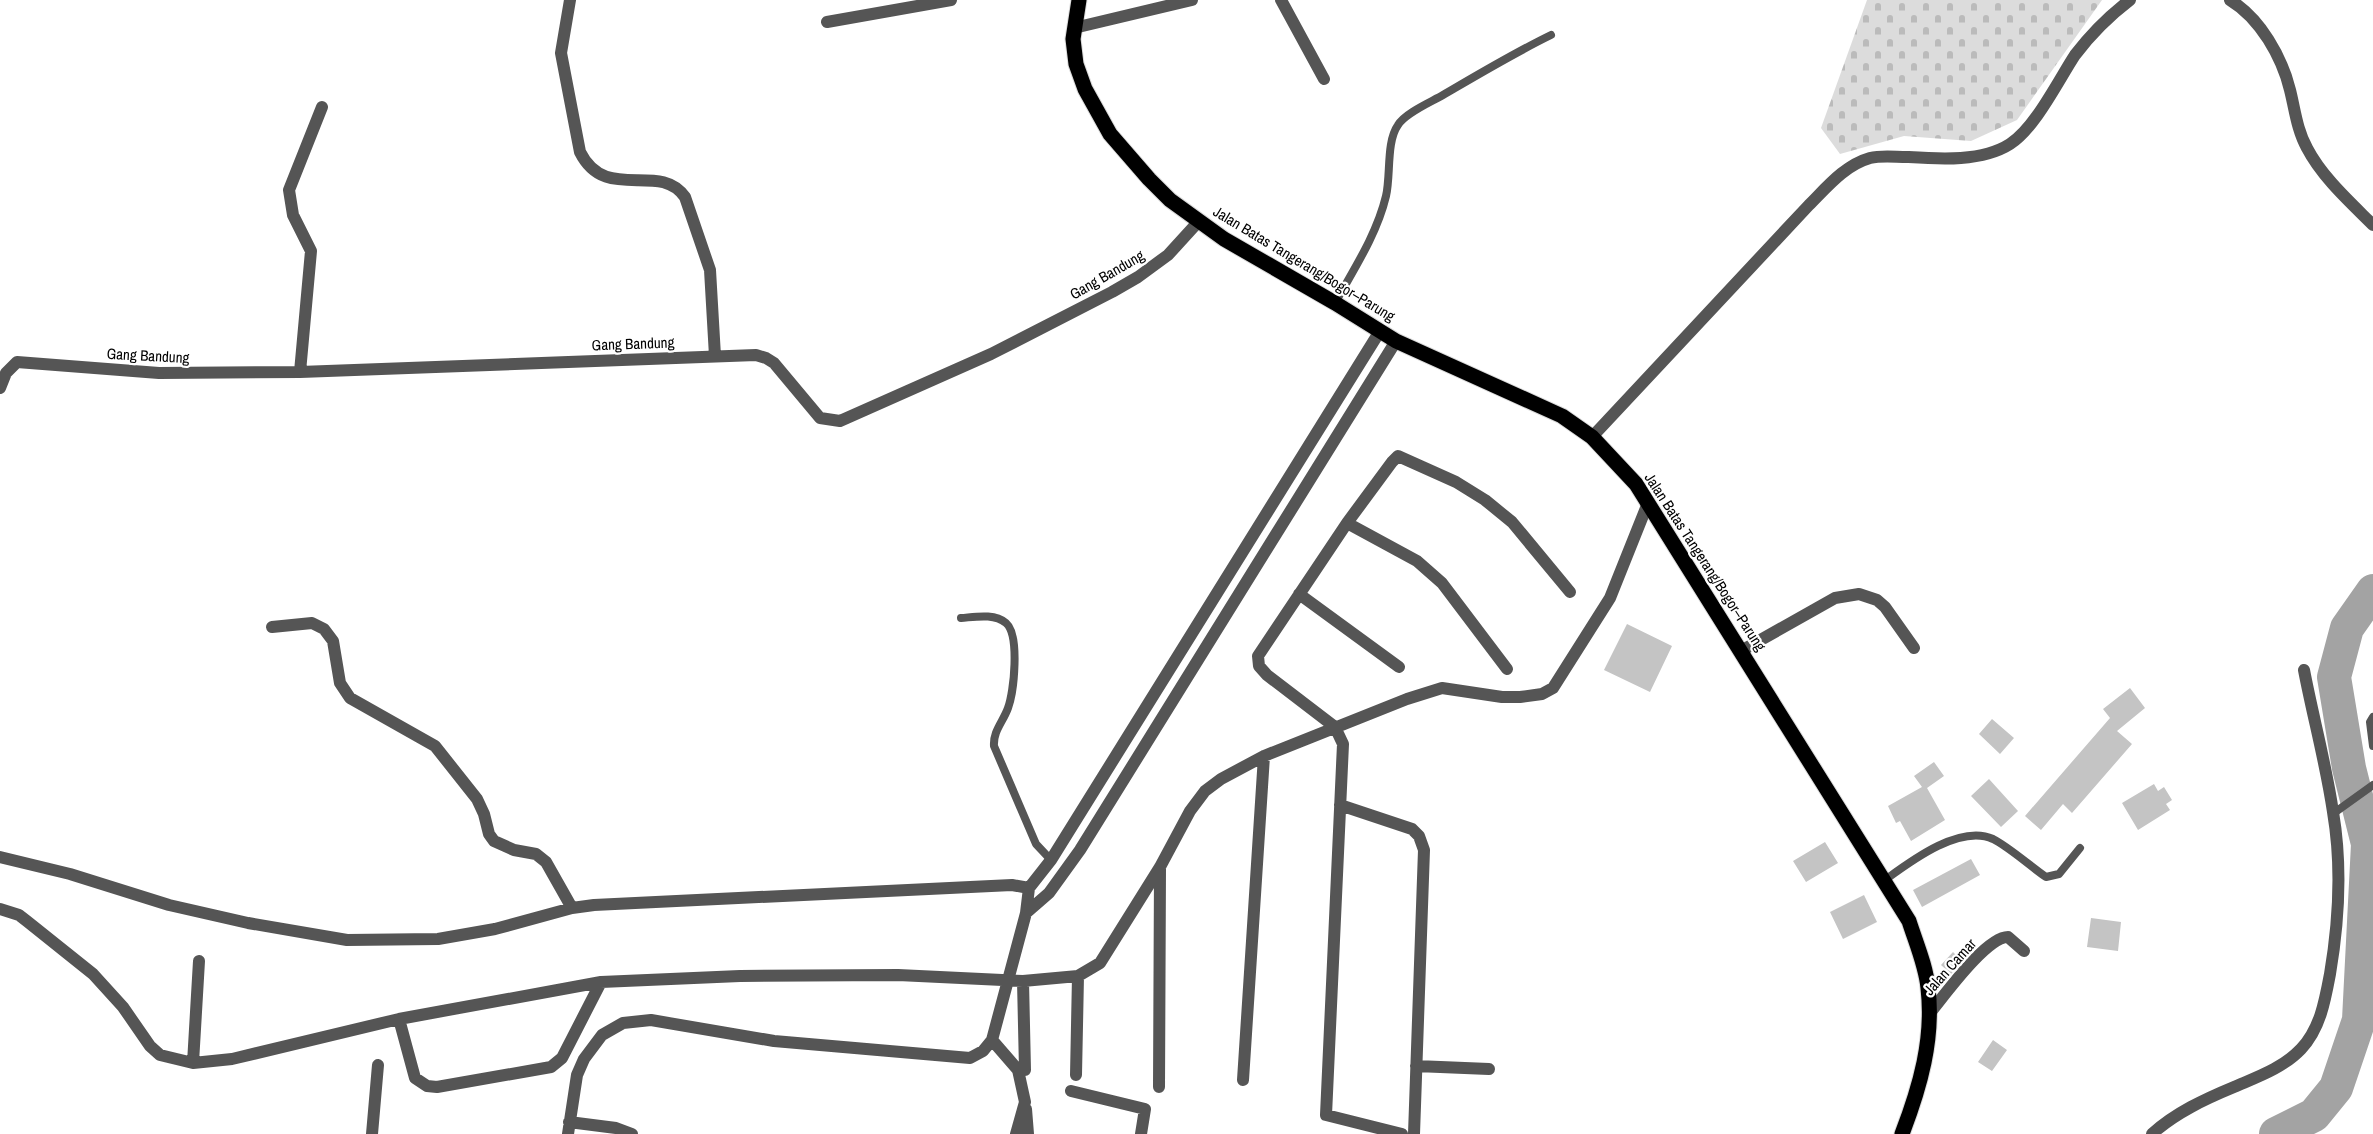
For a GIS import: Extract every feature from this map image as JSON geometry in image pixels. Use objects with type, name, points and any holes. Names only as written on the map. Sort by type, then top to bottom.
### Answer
[{"type":"main road","name":"Jalan Batas Tangerang/Bogor–Parung","points":[[1079,0],[1073,39],[1076,64],[1085,89],[1110,134],[1170,200],[1224,239],[1396,341],[1562,416],[1592,437],[1636,484],[1909,921],[1928,987],[1929,1014],[1921,1081],[1902,1134]]},
{"type":"street","points":[[570,0],[561,53],[580,152],[587,167],[606,178],[660,182],[679,188],[685,197],[711,270],[715,356]]},
{"type":"street","points":[[827,22],[951,0]]},
{"type":"street","points":[[1074,28],[1192,0]]},
{"type":"street","points":[[1281,0],[1324,79]]},
{"type":"street","points":[[1592,437],[1809,205],[1845,171],[1871,158],[1944,159],[1988,153],[2010,144],[2028,128],[2093,33],[2110,15],[2130,0]]},
{"type":"street","points":[[2230,0],[2238,5],[2273,47],[2290,88],[2296,120],[2306,147],[2320,169],[2373,225]]},
{"type":"street","points":[[300,372],[311,251],[293,215],[289,190],[322,107]]},
{"type":"street","name":"Gang Bandung","points":[[0,388],[6,373],[17,362],[159,373],[300,372],[756,355],[774,363],[819,418],[840,421],[972,363],[1112,292],[1138,277],[1168,255],[1199,221]]},
{"type":"street","points":[[632,1134],[616,1128],[568,1128],[578,1075],[584,1059],[602,1035],[622,1023],[651,1020],[774,1041],[970,1058],[983,1051],[992,1040],[1000,1016],[1007,980],[1026,913],[1029,888],[1051,860],[1380,331]]},
{"type":"street","points":[[1026,913],[1049,893],[1080,850],[1396,341]]},
{"type":"street","points":[[1402,1134],[1326,1115],[1343,744],[1335,728],[1267,675],[1259,666],[1258,656],[1347,523],[1398,456],[1456,482],[1494,507],[1512,522],[1570,592]]},
{"type":"street","points":[[0,909],[19,915],[93,974],[123,1007],[150,1046],[160,1055],[193,1063],[232,1059],[399,1019],[601,982],[740,976],[853,975],[1023,981],[1078,976],[1100,963],[1161,867],[1190,811],[1205,791],[1221,779],[1264,756],[1407,699],[1442,688],[1502,697],[1520,697],[1542,694],[1553,688],[1611,598],[1648,503]]},
{"type":"street","points":[[1347,523],[1417,561],[1442,583],[1508,669]]},
{"type":"street","points":[[1299,594],[1399,667]]},
{"type":"street","points":[[1741,651],[1835,598],[1859,594],[1877,600],[1885,607],[1914,648]]},
{"type":"street","points":[[273,627],[312,623],[324,629],[333,640],[340,683],[350,698],[435,746],[477,799],[489,834],[494,841],[514,850],[536,854],[546,862],[572,908]]},
{"type":"street","points":[[2152,1134],[2165,1122],[2218,1094],[2274,1069],[2300,1050],[2315,1030],[2323,1009],[2334,949],[2338,904],[2338,858],[2334,813],[2304,670]]},
{"type":"street","points":[[1243,1080],[1264,756]]},
{"type":"street","points":[[1340,805],[1412,829],[1419,836],[1424,850],[1414,1134]]},
{"type":"street","points":[[0,857],[70,874],[169,905],[248,923],[347,940],[438,939],[495,929],[572,908],[756,896],[1012,885],[1029,888]]},
{"type":"street","points":[[1159,1087],[1161,867]]},
{"type":"street","name":"Jalan Camar","points":[[1929,1014],[1982,952],[1995,941],[2008,937],[2024,951]]},
{"type":"street","points":[[193,1063],[199,961]]},
{"type":"street","points":[[1076,1074],[1078,976]]},
{"type":"street","points":[[1023,981],[1025,1070]]},
{"type":"street","points":[[399,1019],[414,1078],[427,1086],[437,1087],[550,1067],[562,1058],[601,982]]},
{"type":"street","points":[[992,1040],[1018,1070],[1025,1102],[1028,1134]]},
{"type":"street","points":[[372,1134],[378,1065]]},
{"type":"street","points":[[1416,1066],[1490,1069]]},
{"type":"street","points":[[1071,1090],[1145,1109],[1141,1134]]},
{"type":"street","points":[[1016,1134],[1025,1102]]},
{"type":"lane","points":[[1335,303],[1364,251],[1379,217],[1386,195],[1392,139],[1398,123],[1510,55],[1551,34]]},
{"type":"lane","points":[[961,618],[997,618],[1007,623],[1012,630],[1014,641],[1012,694],[1008,709],[995,732],[994,746],[1036,844],[1051,860]]},
{"type":"lane","points":[[2373,717],[2370,722],[2373,746]]},
{"type":"lane","points":[[2334,813],[2371,786]]},
{"type":"lane","points":[[1885,880],[1922,854],[1973,835],[1994,840],[2046,877],[2059,874],[2080,848]]},
{"type":"green space","points":[[1867,0],[2102,0],[2017,120],[1971,141],[1904,136],[1840,154],[1821,128]]},
{"type":"building","points":[[1627,624],[1672,646],[1650,692],[1604,670]]},
{"type":"building","points":[[2130,688],[2145,708],[2117,731],[2132,744],[2072,813],[2063,804],[2041,830],[2025,816],[2110,718],[2103,709]]},
{"type":"building","points":[[1992,719],[2014,738],[2000,754],[1979,734]]},
{"type":"building","points":[[1934,762],[1944,776],[1927,788],[1945,820],[1911,841],[1900,821],[1896,823],[1888,806],[1922,787],[1914,776]]},
{"type":"building","points":[[1989,779],[2018,811],[2001,827],[1971,796]]},
{"type":"building","points":[[2154,784],[2158,791],[2164,787],[2172,800],[2166,804],[2170,810],[2138,830],[2122,803]]},
{"type":"building","points":[[1825,842],[1838,863],[1806,882],[1793,861]]},
{"type":"building","points":[[1971,859],[1980,875],[1922,907],[1913,890]]},
{"type":"building","points":[[1864,895],[1877,922],[1843,939],[1830,912]]},
{"type":"building","points":[[2091,918],[2121,922],[2118,951],[2087,947]]},
{"type":"building","points":[[1953,952],[1962,961],[1951,974],[1941,965]]},
{"type":"building","points":[[1993,1040],[2007,1050],[1992,1071],[1978,1062]]},
{"type":"waterway","points":[[2276,1134],[2314,1115],[2336,1088],[2359,1020],[2368,844],[2349,768],[2334,677],[2347,628],[2373,591]]}]
